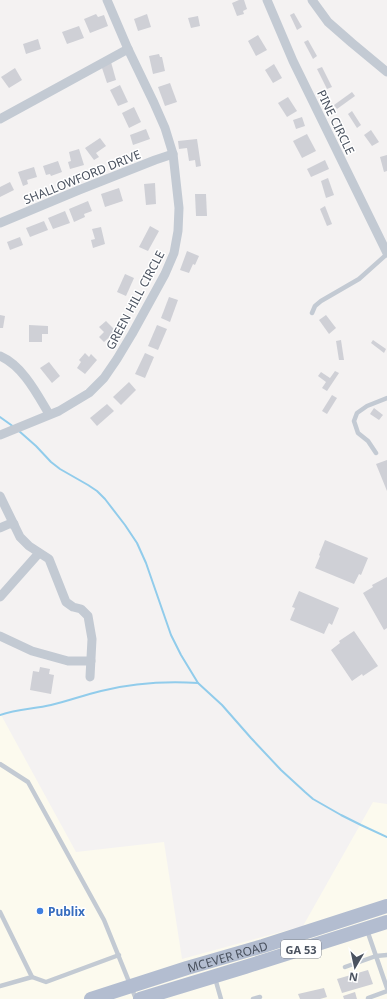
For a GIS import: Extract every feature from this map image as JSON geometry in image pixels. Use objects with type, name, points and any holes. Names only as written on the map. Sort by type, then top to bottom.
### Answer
[{"type":"main road","name":"MCEVER ROAD","points":[[91,999],[387,906]]},
{"type":"main road","name":"MCEVER ROAD","points":[[140,999],[215,977],[387,922]]},
{"type":"street","name":"GREEN HILL CIRCLE","points":[[0,435],[49,414],[60,411],[89,393],[104,378],[125,347],[165,274],[174,253],[178,231],[179,208],[173,154],[165,128],[106,0]]},
{"type":"street","name":"PINE CIRCLE","points":[[267,0],[293,61],[387,254]]},
{"type":"street","points":[[312,0],[328,22],[387,72]]},
{"type":"street","points":[[0,119],[128,49]]},
{"type":"street","name":"SHALLOWFORD DRIVE","points":[[0,224],[79,190],[173,154]]},
{"type":"street","points":[[0,356],[17,367],[33,388],[49,414]]},
{"type":"street","points":[[0,496],[20,537],[29,546],[49,559],[66,602],[73,607],[80,609],[88,616],[92,639],[90,677]]},
{"type":"street","points":[[0,528],[9,524],[14,524]]},
{"type":"street","points":[[0,597],[39,553]]},
{"type":"street","points":[[0,636],[32,651],[68,661],[91,661]]},
{"type":"lane","points":[[312,313],[315,306],[321,301],[359,279],[387,254]]},
{"type":"lane","points":[[376,453],[368,441],[358,433],[354,421],[357,413],[367,406],[387,398]]},
{"type":"lane","points":[[0,764],[28,782],[104,920],[136,999]]},
{"type":"lane","points":[[0,912],[32,977]]},
{"type":"lane","points":[[367,928],[387,990],[368,999]]},
{"type":"lane","points":[[0,986],[32,977],[46,982],[119,955]]},
{"type":"lane","points":[[345,967],[376,956],[387,955]]},
{"type":"lane","points":[[215,977],[222,999]]},
{"type":"lane","points":[[253,999],[260,997]]},
{"type":"shaded area","points":[[0,713],[76,852],[164,842],[182,959],[303,926],[373,802],[387,804],[387,999],[0,999]]},
{"type":"building","points":[[239,0],[244,0],[247,9],[243,11],[244,14],[237,16],[232,3]]},
{"type":"building","points":[[294,13],[302,27],[297,30],[290,15]]},
{"type":"building","points":[[96,14],[98,17],[104,15],[108,26],[90,33],[84,19]]},
{"type":"building","points":[[147,14],[151,27],[138,31],[134,19]]},
{"type":"building","points":[[198,16],[200,26],[191,28],[188,18]]},
{"type":"building","points":[[79,26],[84,38],[67,44],[62,32]]},
{"type":"building","points":[[258,35],[267,50],[256,56],[248,41]]},
{"type":"building","points":[[38,39],[41,49],[26,54],[23,44]]},
{"type":"building","points":[[308,40],[317,56],[313,59],[304,42]]},
{"type":"building","points":[[159,54],[160,57],[162,57],[165,71],[153,74],[149,56]]},
{"type":"building","points":[[111,62],[116,80],[107,83],[101,65]]},
{"type":"building","points":[[274,64],[282,78],[273,83],[265,70]]},
{"type":"building","points":[[322,67],[332,87],[327,89],[317,69]]},
{"type":"building","points":[[15,68],[22,80],[9,88],[1,77]]},
{"type":"building","points":[[170,83],[177,102],[165,106],[158,87]]},
{"type":"building","points":[[120,85],[128,102],[118,106],[110,90]]},
{"type":"building","points":[[352,92],[355,96],[337,109],[334,105]]},
{"type":"building","points":[[288,97],[297,111],[287,117],[278,103]]},
{"type":"building","points":[[134,107],[141,122],[129,128],[122,113]]},
{"type":"building","points":[[352,111],[361,125],[357,128],[348,114]]},
{"type":"building","points":[[302,117],[305,126],[296,129],[293,120]]},
{"type":"building","points":[[146,129],[150,139],[133,145],[130,135]]},
{"type":"building","points":[[371,130],[379,142],[372,146],[364,135]]},
{"type":"building","points":[[307,134],[316,151],[302,158],[293,141]]},
{"type":"building","points":[[100,138],[106,146],[96,153],[99,157],[94,160],[85,148]]},
{"type":"building","points":[[197,139],[201,166],[196,167],[195,160],[189,161],[187,148],[179,149],[178,141]]},
{"type":"building","points":[[79,149],[84,165],[70,169],[68,162],[71,161],[69,152]]},
{"type":"building","points":[[387,155],[387,171],[384,172],[380,157]]},
{"type":"building","points":[[325,160],[329,169],[311,177],[307,169]]},
{"type":"building","points":[[58,161],[62,172],[51,176],[50,174],[46,175],[43,166]]},
{"type":"building","points":[[34,167],[37,177],[27,180],[28,184],[23,186],[18,172]]},
{"type":"building","points":[[328,178],[334,195],[326,198],[321,181]]},
{"type":"building","points":[[10,182],[14,190],[0,197],[0,187]]},
{"type":"building","points":[[155,183],[156,204],[146,205],[144,184]]},
{"type":"building","points":[[119,188],[123,201],[105,207],[101,194]]},
{"type":"building","points":[[195,194],[206,194],[207,216],[196,216]]},
{"type":"building","points":[[88,201],[92,211],[84,214],[85,217],[74,222],[69,209]]},
{"type":"building","points":[[325,206],[332,224],[327,226],[320,209]]},
{"type":"building","points":[[65,211],[70,223],[53,229],[48,218]]},
{"type":"building","points":[[44,221],[48,230],[30,237],[26,228]]},
{"type":"building","points":[[150,226],[159,231],[148,251],[139,247]]},
{"type":"building","points":[[101,227],[105,244],[93,248],[91,240],[95,239],[92,229]]},
{"type":"building","points":[[20,237],[23,245],[10,250],[7,242]]},
{"type":"building","points":[[187,251],[199,256],[189,273],[180,270]]},
{"type":"building","points":[[125,274],[134,278],[126,296],[117,292]]},
{"type":"building","points":[[169,297],[178,300],[170,322],[161,318]]},
{"type":"building","points":[[0,315],[5,316],[3,328],[0,328]]},
{"type":"building","points":[[326,315],[336,328],[329,334],[319,320]]},
{"type":"building","points":[[106,321],[116,331],[104,342],[99,337],[104,332],[99,327]]},
{"type":"building","points":[[29,325],[48,326],[48,334],[42,334],[42,342],[29,342]]},
{"type":"building","points":[[157,325],[167,329],[158,350],[148,346]]},
{"type":"building","points":[[341,340],[344,360],[339,360],[336,341]]},
{"type":"building","points":[[373,340],[386,349],[384,353],[371,343]]},
{"type":"building","points":[[85,353],[89,357],[91,354],[97,360],[85,374],[77,368],[81,362],[79,360]]},
{"type":"building","points":[[145,353],[154,357],[145,378],[135,374]]},
{"type":"building","points":[[49,362],[60,376],[52,383],[40,368]]},
{"type":"building","points":[[335,371],[339,373],[327,391],[322,388],[326,382],[318,376],[321,372],[330,378]]},
{"type":"building","points":[[129,382],[136,390],[121,405],[113,397]]},
{"type":"building","points":[[332,395],[337,398],[327,414],[322,411]]},
{"type":"building","points":[[107,404],[114,411],[97,426],[90,418]]},
{"type":"building","points":[[374,408],[383,415],[379,420],[370,414]]},
{"type":"building","points":[[387,460],[387,491],[376,464]]},
{"type":"building","points":[[325,540],[368,558],[361,575],[359,574],[354,584],[315,568]]},
{"type":"building","points":[[387,577],[387,628],[384,630],[363,593],[373,587],[372,585]]},
{"type":"building","points":[[299,591],[339,608],[332,625],[329,623],[324,634],[290,620],[295,608],[292,607]]},
{"type":"building","points":[[354,631],[378,666],[352,681],[331,650],[340,643],[339,641]]},
{"type":"building","points":[[40,667],[50,669],[49,674],[54,675],[51,694],[30,690],[33,671],[39,672]]},
{"type":"building","points":[[368,970],[373,984],[342,993],[337,979]]},
{"type":"building","points":[[324,988],[327,997],[320,999],[300,999],[298,994]]},
{"type":"building","points":[[355,992],[357,999],[344,999],[343,996]]},
{"type":"waterway","points":[[0,417],[14,427]]},
{"type":"waterway","points":[[19,431],[60,469],[97,491],[125,525],[137,543],[146,563],[171,635],[198,683],[222,705],[281,770],[313,799],[341,815],[387,837]]},
{"type":"waterway","points":[[0,715],[13,711],[51,705],[113,688],[137,684],[173,682],[198,683]]},
{"type":"place","name":"Publix","points":[[40,911]]}]
